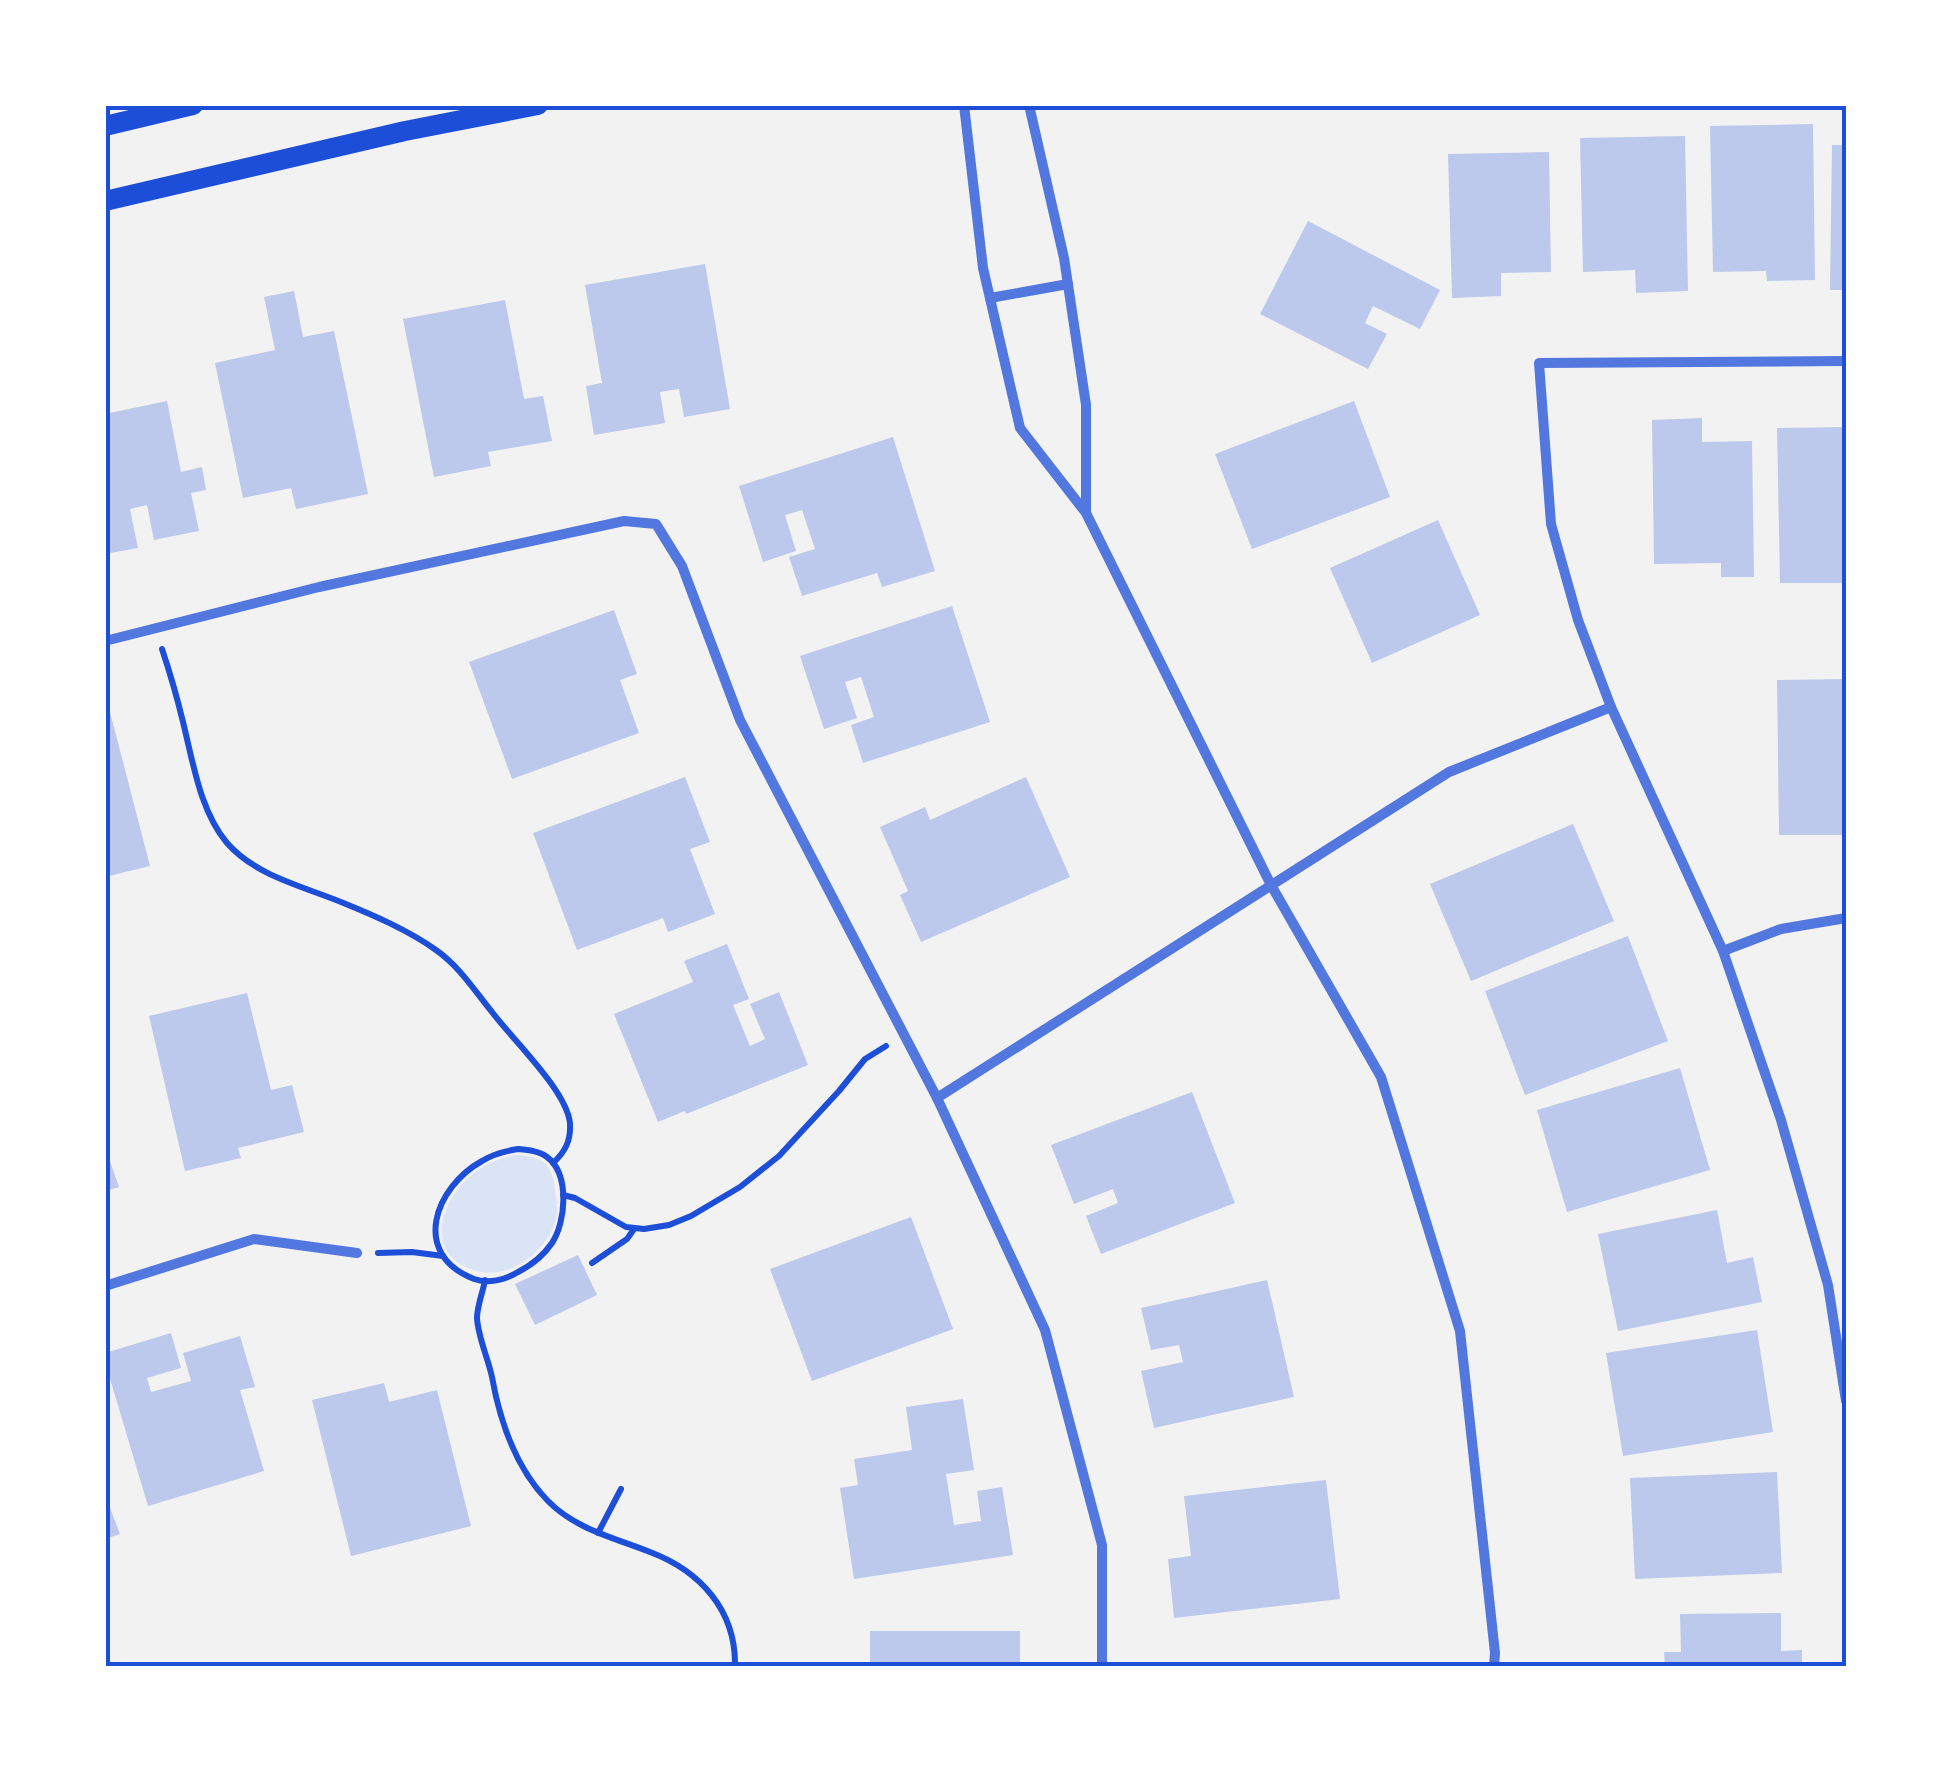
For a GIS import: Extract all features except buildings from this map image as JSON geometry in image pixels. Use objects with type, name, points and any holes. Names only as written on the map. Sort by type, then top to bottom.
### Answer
[{"type":"main road","points":[[105,126],[193,105]]},
{"type":"main road","points":[[105,201],[405,131],[538,105]]},
{"type":"street","points":[[964,105],[982,268],[1020,428],[1086,513],[1271,886],[1381,1077],[1460,1331],[1494,1666]]},
{"type":"street","points":[[1030,105],[1068,284],[1086,405],[1086,513]]},
{"type":"street","points":[[990,298],[1068,284]]},
{"type":"street","points":[[1846,362],[1539,363],[1551,524],[1578,620],[1611,707],[1723,951],[1781,1120],[1828,1285],[1846,1401]]},
{"type":"street","points":[[105,642],[319,587],[624,520],[656,524],[682,566],[740,720],[937,1098],[1044,1330],[1102,1545],[1102,1666]]},
{"type":"street","points":[[937,1098],[1448,772],[1611,707]]},
{"type":"street","points":[[1723,951],[1781,928],[1846,918]]},
{"type":"street","points":[[105,1286],[254,1239],[357,1253]]},
{"type":"path","points":[[156,628],[208,811],[226,841],[263,871],[360,910],[437,950],[467,978],[565,1106],[570,1122],[569,1139],[564,1153],[553,1163]]},
{"type":"path","points":[[563,1195],[626,1227],[668,1225],[691,1216],[740,1187],[779,1156],[865,1059],[904,1035]]},
{"type":"path","points":[[357,1253],[443,1256],[470,1277],[495,1281],[509,1277],[541,1258],[555,1240],[564,1206],[560,1178],[553,1163],[531,1150],[518,1149],[481,1161],[461,1176],[438,1212],[433,1230],[443,1256]]},
{"type":"path","points":[[592,1263],[627,1239],[634,1228]]},
{"type":"path","points":[[485,1280],[477,1317],[496,1404],[526,1476],[570,1518],[672,1562],[716,1598],[730,1626],[735,1666]]},
{"type":"path","points":[[598,1532],[621,1489]]},
{"type":"shaded area","points":[[514,1155],[540,1160],[550,1171],[557,1204],[554,1226],[539,1249],[516,1266],[490,1273],[477,1271],[459,1263],[448,1252],[442,1224],[446,1209],[454,1194],[478,1170]]}]
